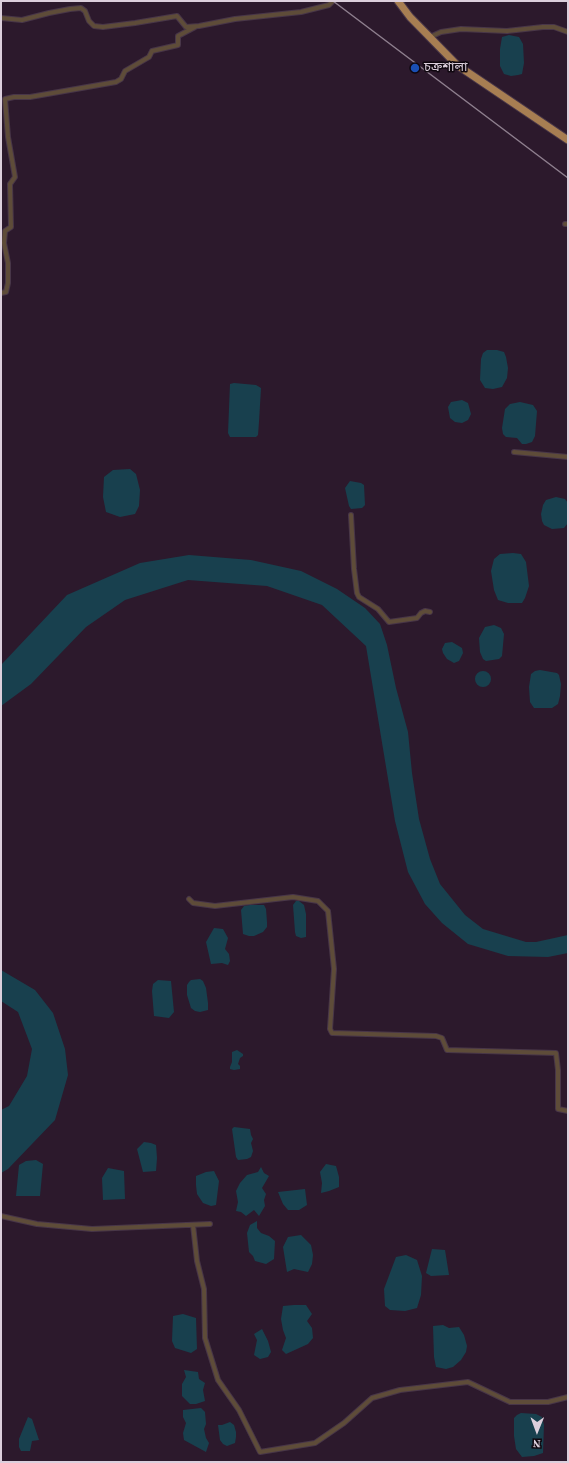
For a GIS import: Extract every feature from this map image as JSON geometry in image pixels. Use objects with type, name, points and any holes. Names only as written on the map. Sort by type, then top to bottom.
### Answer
[{"type":"highway","points":[[398,1],[410,17],[457,65],[568,140]]},
{"type":"street","points":[[324,1],[329,5]]},
{"type":"street","points":[[1,18],[22,20],[49,13],[82,8],[85,11],[89,21],[94,26],[103,27],[177,16],[186,27],[235,19],[301,12],[329,5],[333,1]]},
{"type":"street","points":[[1,293],[6,292],[8,284],[8,263],[4,243],[5,231],[11,227],[10,184],[15,177],[8,137],[5,99],[14,97],[30,97],[116,82],[121,79],[125,71],[149,58],[152,51],[178,45],[178,36],[195,26]]},
{"type":"street","points":[[430,37],[441,32],[461,29],[507,31],[554,27],[568,32]]},
{"type":"street","points":[[514,452],[568,457]]},
{"type":"street","points":[[351,515],[354,569],[357,593],[359,597],[378,609],[389,622],[417,618],[425,610],[430,612]]},
{"type":"street","points":[[189,899],[193,903],[215,906],[293,897],[318,901],[328,911],[334,962],[330,1029],[332,1033],[436,1036],[442,1038],[447,1050],[556,1053],[558,1070],[558,1109],[568,1110]]},
{"type":"street","points":[[1,1216],[37,1224],[92,1230],[210,1224]]},
{"type":"street","points":[[193,1225],[197,1261],[204,1289],[205,1338],[218,1380],[239,1410],[260,1452],[315,1443],[344,1423],[372,1398],[400,1390],[468,1382],[510,1402],[548,1402],[568,1397]]},
{"type":"water","points":[[509,35],[519,37],[523,44],[524,63],[522,74],[511,76],[504,74],[500,66],[502,37]]},
{"type":"water","points":[[487,350],[504,352],[508,368],[507,378],[502,387],[493,389],[485,388],[480,380],[481,359],[483,353]]},
{"type":"water","points":[[230,384],[256,385],[261,388],[258,435],[256,437],[230,437],[228,433]]},
{"type":"water","points":[[462,400],[468,403],[471,414],[468,420],[462,423],[455,422],[450,418],[448,407],[451,402]]},
{"type":"water","points":[[520,402],[533,405],[537,411],[535,436],[532,442],[526,444],[522,444],[517,438],[506,437],[503,434],[502,428],[505,409],[510,404]]},
{"type":"water","points":[[130,469],[136,474],[140,490],[139,506],[135,514],[120,517],[106,512],[103,497],[104,477],[113,470]]},
{"type":"water","points":[[350,481],[364,485],[365,505],[362,508],[351,509],[349,506],[345,488]]},
{"type":"water","points":[[556,497],[565,499],[568,503],[568,523],[564,528],[552,529],[544,525],[541,514],[546,500]]},
{"type":"water","points":[[500,554],[521,554],[526,562],[529,586],[522,603],[508,603],[498,600],[494,590],[491,571],[494,559]]},
{"type":"water","points":[[189,555],[251,560],[301,571],[337,589],[365,608],[380,624],[387,645],[396,688],[408,732],[419,819],[430,859],[440,884],[465,915],[483,929],[526,942],[536,942],[568,935],[568,953],[548,957],[508,956],[468,944],[442,923],[425,904],[408,872],[395,821],[366,646],[322,605],[267,586],[188,580],[125,600],[86,627],[31,684],[1,706],[1,665],[67,595],[140,563]]},
{"type":"water","points":[[494,625],[501,628],[504,634],[502,656],[499,659],[486,661],[483,659],[480,652],[479,638],[485,627]]},
{"type":"water","points":[[452,642],[462,648],[463,653],[459,661],[454,663],[447,659],[442,649],[445,643]]},
{"type":"water","points":[[540,670],[557,673],[559,675],[561,684],[560,696],[558,704],[552,708],[534,708],[530,702],[529,687],[531,674]]},
{"type":"water","points":[[483,671],[489,673],[491,679],[489,685],[483,687],[477,685],[475,679],[477,673]]},
{"type":"water","points":[[296,901],[299,901],[304,905],[306,914],[306,937],[301,938],[296,936],[293,905]]},
{"type":"water","points":[[264,905],[266,909],[267,927],[263,932],[254,936],[243,934],[241,910],[244,906]]},
{"type":"water","points":[[214,928],[223,929],[228,938],[225,949],[229,954],[230,961],[228,965],[222,963],[211,964],[206,942]]},
{"type":"water","points":[[1,970],[35,990],[53,1013],[65,1049],[68,1075],[55,1120],[8,1169],[1,1173],[1,1110],[9,1106],[27,1076],[32,1049],[18,1012],[1,1001]]},
{"type":"water","points":[[200,979],[203,981],[206,988],[208,1010],[200,1012],[191,1008],[187,995],[187,985],[191,980]]},
{"type":"water","points":[[158,980],[171,981],[174,1012],[169,1018],[154,1016],[152,991],[153,984]]},
{"type":"water","points":[[237,1050],[243,1054],[238,1064],[240,1069],[230,1069],[232,1052]]},
{"type":"water","points":[[234,1127],[250,1129],[253,1139],[251,1143],[253,1151],[251,1157],[247,1159],[238,1160],[236,1157],[232,1129]]},
{"type":"water","points":[[144,1142],[156,1145],[156,1171],[143,1172],[137,1149]]},
{"type":"water","points":[[36,1160],[43,1164],[40,1196],[16,1196],[19,1165],[26,1161]]},
{"type":"water","points":[[326,1164],[336,1166],[339,1177],[339,1187],[321,1193],[322,1183],[320,1172]]},
{"type":"water","points":[[261,1167],[264,1173],[269,1176],[262,1188],[266,1194],[264,1200],[265,1206],[259,1216],[254,1210],[246,1216],[241,1212],[236,1211],[238,1202],[236,1191],[240,1183],[247,1175],[258,1172]]},
{"type":"water","points":[[108,1168],[124,1171],[125,1199],[103,1200],[102,1178]]},
{"type":"water","points":[[214,1171],[219,1181],[216,1205],[211,1206],[203,1203],[197,1194],[196,1176]]},
{"type":"water","points":[[305,1189],[307,1205],[299,1210],[288,1210],[283,1204],[278,1192]]},
{"type":"water","points":[[257,1221],[257,1228],[261,1233],[269,1236],[275,1241],[274,1259],[266,1264],[255,1261],[249,1252],[247,1233],[250,1225]]},
{"type":"water","points":[[301,1235],[311,1245],[313,1255],[312,1264],[308,1272],[294,1269],[287,1272],[283,1247],[288,1237]]},
{"type":"water","points":[[432,1249],[445,1250],[449,1275],[431,1276],[426,1273]]},
{"type":"water","points":[[406,1255],[417,1260],[422,1276],[421,1295],[417,1308],[405,1311],[390,1310],[385,1306],[384,1289],[396,1257]]},
{"type":"water","points":[[306,1305],[312,1314],[307,1321],[312,1328],[313,1338],[308,1344],[286,1354],[282,1350],[286,1338],[281,1319],[283,1306]]},
{"type":"water","points":[[183,1314],[196,1318],[197,1349],[191,1353],[175,1348],[172,1341],[173,1316]]},
{"type":"water","points":[[443,1325],[449,1328],[459,1327],[464,1335],[467,1346],[466,1352],[461,1360],[453,1367],[446,1369],[436,1367],[434,1357],[433,1326]]},
{"type":"water","points":[[262,1329],[268,1341],[271,1352],[268,1357],[260,1359],[254,1355],[257,1340],[254,1334]]},
{"type":"water","points":[[184,1370],[198,1372],[199,1379],[205,1383],[203,1390],[205,1401],[190,1404],[182,1396],[182,1384],[186,1377]]},
{"type":"water","points":[[201,1408],[205,1412],[206,1424],[204,1429],[209,1443],[206,1452],[184,1440],[183,1433],[186,1423],[183,1417],[183,1410]]},
{"type":"water","points":[[521,1413],[536,1414],[542,1417],[544,1425],[543,1453],[534,1456],[522,1457],[516,1449],[514,1418]]},
{"type":"water","points":[[28,1417],[32,1419],[39,1440],[32,1441],[30,1451],[21,1451],[19,1447],[19,1439]]},
{"type":"water","points":[[230,1422],[234,1425],[236,1437],[235,1443],[227,1446],[220,1440],[218,1425]]},
{"type":"railway","points":[[333,1],[568,178]]},
{"type":"place","name":"চক্রশালা","points":[[415,68]]}]
